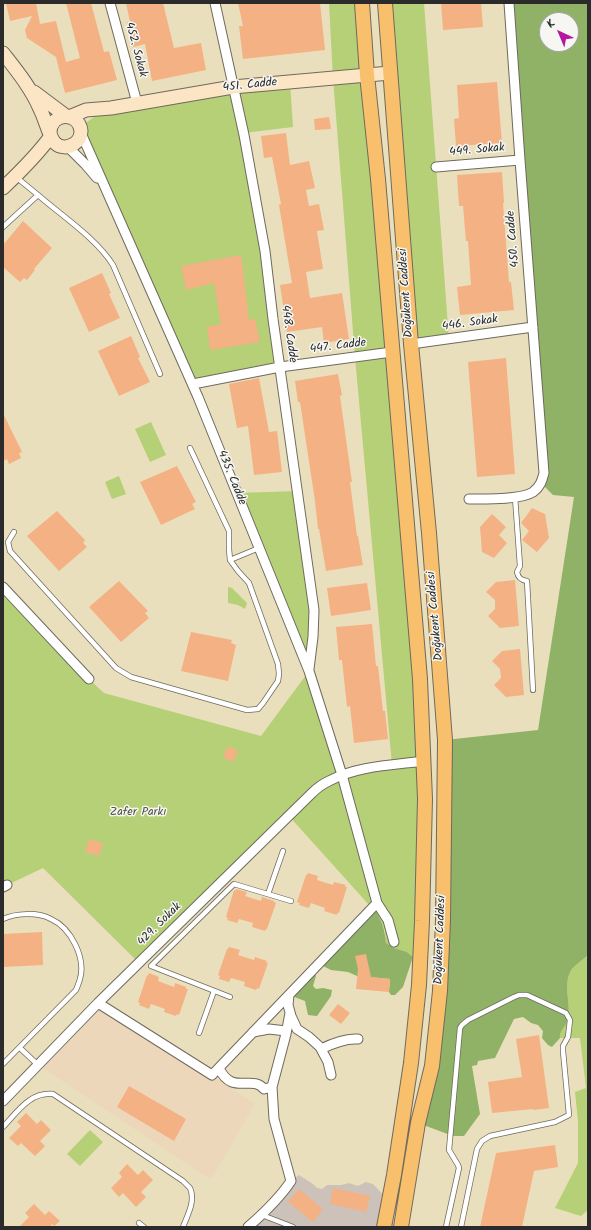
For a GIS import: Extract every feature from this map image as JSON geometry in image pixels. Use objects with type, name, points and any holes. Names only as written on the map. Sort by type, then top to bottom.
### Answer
[{"type":"main road","name":"Doğukent Caddesi","points":[[362,3],[420,679],[424,761],[422,921],[418,985],[411,1063],[394,1174],[384,1227]]},
{"type":"main road","name":"Doğukent Caddesi","points":[[385,3],[411,344],[427,506],[445,740],[443,920],[440,991],[432,1066],[418,1123],[400,1227]]},
{"type":"street","name":"452. Sokak","points":[[110,3],[137,103]]},
{"type":"street","name":"448. Cadde","points":[[215,3],[244,135],[265,252],[314,610],[313,637],[309,671]]},
{"type":"street","name":"450. Cadde","points":[[510,3],[520,160],[544,474],[541,483],[533,492],[515,497]]},
{"type":"street","points":[[3,53],[30,88],[47,103],[76,120],[92,160],[106,188]]},
{"type":"street","name":"451. Cadde","points":[[111,108],[233,87],[390,73]]},
{"type":"street","points":[[30,88],[54,142],[58,145],[66,147],[85,164],[106,188]]},
{"type":"street","points":[[3,188],[42,148],[50,135],[51,126],[55,120],[86,110],[111,108]]},
{"type":"street","points":[[25,167],[48,154],[76,142],[87,122],[101,112],[111,108]]},
{"type":"street","name":"449. Sokak","points":[[436,167],[520,160]]},
{"type":"street","name":"435. Cadde","points":[[106,188],[193,384],[309,671],[342,775],[377,903],[388,920],[394,942]]},
{"type":"street","name":"446. Sokak","points":[[411,344],[449,340],[533,327]]},
{"type":"street","name":"447. Cadde","points":[[193,384],[280,367],[392,352]]},
{"type":"street","points":[[469,499],[515,497]]},
{"type":"street","points":[[3,587],[89,679]]},
{"type":"street","name":"429. Sokak","points":[[3,1101],[98,1003],[305,798],[322,785],[342,775],[365,769],[424,761]]},
{"type":"street","points":[[98,1003],[212,1075],[377,903]]},
{"type":"street","points":[[289,995],[288,1005],[297,1029],[309,1037],[321,1049],[328,1062],[331,1075]]},
{"type":"street","points":[[248,1227],[262,1215],[291,1181],[274,1119],[272,1087],[290,1012]]},
{"type":"street","points":[[253,1032],[269,1029],[286,1032]]},
{"type":"street","points":[[321,1049],[349,1038],[358,1039]]},
{"type":"street","points":[[219,1068],[222,1075],[227,1080],[236,1084],[258,1084],[264,1089],[272,1087]]},
{"type":"lane","points":[[15,176],[97,244],[107,255],[113,264],[160,374]]},
{"type":"lane","points":[[3,227],[38,196]]},
{"type":"lane","points":[[14,532],[8,542],[10,551],[116,668],[131,678],[247,710],[258,708],[278,682],[278,664],[249,583],[230,560],[229,532],[190,448]]},
{"type":"lane","points":[[515,497],[520,566],[517,572],[518,577],[527,581],[533,690]]},
{"type":"lane","points":[[230,560],[259,548]]},
{"type":"lane","points":[[268,894],[283,850]]},
{"type":"lane","points":[[230,997],[151,966],[234,884],[291,901]]},
{"type":"lane","points":[[3,919],[23,915],[40,915],[52,919],[63,927],[79,950],[81,964],[81,978],[76,990],[3,1064]]},
{"type":"lane","points":[[186,915],[194,923]]},
{"type":"lane","points":[[199,1033],[214,991]]},
{"type":"lane","points":[[446,1227],[458,1168],[458,1164],[449,1150],[460,1028],[468,1020],[514,997],[519,995],[527,995],[566,1013],[570,1020],[568,1037],[563,1046],[569,1115],[555,1122],[490,1136],[482,1141],[477,1149],[461,1227]]},
{"type":"lane","points":[[20,1048],[38,1065]]},
{"type":"lane","points":[[3,1126],[25,1103],[36,1096],[45,1093],[53,1094],[183,1181],[189,1188],[192,1195],[191,1206],[183,1227]]},
{"type":"lane","points":[[262,1215],[292,1227]]},
{"type":"lane","points":[[139,1224],[144,1227]]},
{"type":"shaded area","points":[[98,1003],[255,1104],[211,1180],[38,1065]]},
{"type":"shaded area","points":[[299,1175],[317,1188],[322,1189],[327,1185],[341,1185],[349,1183],[358,1186],[366,1182],[373,1184],[389,1201],[384,1227],[248,1227],[291,1181]]},
{"type":"green space","name":"Zafer Parkı","points":[[329,3],[362,3],[424,761],[420,962],[407,952],[394,948],[386,943],[385,931],[379,916],[288,815],[139,963],[43,868],[3,887],[3,587],[89,679],[104,693],[261,736],[309,671],[342,774],[392,765],[355,357],[333,78]]},
{"type":"green space","points":[[385,3],[424,3],[449,340],[411,344]]},
{"type":"green space","points":[[509,3],[588,3],[588,955],[572,969],[569,975],[567,982],[569,1008],[568,1015],[566,1023],[560,1033],[560,1038],[552,1047],[542,1038],[543,1031],[538,1025],[531,1023],[523,1017],[514,1019],[495,1058],[478,1061],[477,1065],[472,1066],[480,1114],[464,1136],[453,1136],[418,1123],[432,1066],[445,740],[538,730],[574,497],[553,495],[541,483]]},
{"type":"green space","points":[[290,82],[293,127],[244,133],[280,367],[193,384],[83,128],[87,122],[101,112]]},
{"type":"green space","points":[[151,422],[166,455],[150,462],[135,429]]},
{"type":"green space","points":[[119,476],[126,494],[112,499],[105,482]]},
{"type":"green space","points":[[297,491],[314,610],[309,671],[237,493]]},
{"type":"green space","points":[[228,587],[232,588],[247,603],[245,609],[238,605],[228,603]]},
{"type":"green space","points":[[373,907],[382,924],[386,943],[394,948],[407,952],[413,957],[403,987],[395,995],[391,995],[389,992],[390,979],[357,976],[348,972],[331,970],[319,964]]},
{"type":"green space","points":[[588,955],[588,1210],[581,1216],[555,1208],[578,1163],[578,1121],[575,1092],[586,1088],[580,1038],[560,1038],[561,1031],[566,1023],[569,1008],[567,982],[572,969]]},
{"type":"green space","points":[[314,971],[316,976],[313,986],[316,989],[323,988],[332,990],[331,996],[317,1016],[308,1015],[305,1001],[289,995]]},
{"type":"green space","points":[[90,1130],[103,1142],[80,1166],[67,1154]]},
{"type":"building","points":[[6,3],[36,3],[40,24],[56,21],[66,62],[80,58],[66,3],[91,3],[104,52],[109,51],[117,80],[65,93],[56,57],[27,38],[25,30],[32,16],[10,21]]},
{"type":"building","points":[[126,3],[163,3],[174,48],[201,43],[206,70],[152,81],[145,44],[133,47],[127,22],[130,22]]},
{"type":"building","points":[[238,3],[320,3],[325,50],[243,59],[239,26],[243,26]]},
{"type":"building","points":[[441,3],[481,3],[483,27],[443,30]]},
{"type":"building","points":[[497,82],[502,143],[456,146],[454,119],[459,118],[457,85]]},
{"type":"building","points":[[329,117],[331,129],[315,130],[314,119]]},
{"type":"building","points":[[286,133],[290,165],[309,161],[315,188],[306,190],[309,206],[319,204],[324,230],[317,231],[323,269],[306,272],[310,298],[342,293],[349,339],[324,343],[322,327],[287,332],[280,285],[292,283],[279,205],[281,204],[272,157],[264,158],[261,136]]},
{"type":"building","points":[[502,172],[509,282],[511,282],[514,310],[460,315],[457,287],[471,285],[468,241],[466,241],[463,206],[459,206],[457,175]]},
{"type":"building","points":[[23,221],[52,248],[34,269],[35,270],[27,280],[24,278],[20,282],[3,267],[3,245]]},
{"type":"building","points":[[241,255],[249,320],[255,319],[260,342],[210,350],[207,327],[221,324],[214,283],[186,290],[181,266]]},
{"type":"building","points":[[102,273],[111,293],[109,294],[120,318],[89,332],[69,288]]},
{"type":"building","points":[[131,336],[140,357],[138,358],[150,382],[119,396],[98,351]]},
{"type":"building","points":[[506,358],[515,474],[477,477],[468,362]]},
{"type":"building","points":[[338,374],[342,395],[340,396],[352,482],[350,482],[357,536],[363,565],[326,571],[318,529],[300,402],[298,402],[295,381]]},
{"type":"building","points":[[259,378],[269,432],[277,431],[282,472],[254,475],[248,426],[237,428],[229,384]]},
{"type":"building","points":[[3,413],[22,452],[19,453],[21,458],[9,464],[7,459],[3,461]]},
{"type":"building","points":[[177,466],[196,502],[192,504],[195,509],[161,525],[140,482]]},
{"type":"building","points":[[532,508],[545,514],[549,538],[537,552],[522,540],[529,531],[521,523]]},
{"type":"building","points":[[57,511],[85,540],[83,543],[87,547],[59,571],[27,536]]},
{"type":"building","points":[[492,514],[506,527],[499,535],[507,543],[494,558],[482,552],[480,527]]},
{"type":"building","points":[[515,580],[519,626],[500,628],[488,616],[495,609],[495,600],[486,592],[496,582]]},
{"type":"building","points":[[119,581],[148,611],[145,613],[149,618],[121,642],[89,607]]},
{"type":"building","points":[[367,583],[371,610],[331,616],[327,588]]},
{"type":"building","points":[[372,624],[376,666],[378,666],[388,739],[354,743],[350,706],[347,707],[342,660],[339,660],[336,627]]},
{"type":"building","points":[[191,632],[232,640],[231,643],[236,645],[228,681],[181,671]]},
{"type":"building","points":[[520,649],[524,695],[506,697],[494,685],[501,678],[500,669],[492,661],[502,651]]},
{"type":"building","points":[[228,746],[238,751],[233,762],[223,757]]},
{"type":"building","points":[[89,839],[103,843],[99,856],[85,852]]},
{"type":"building","points":[[308,873],[318,876],[317,880],[333,885],[334,882],[346,885],[345,887],[347,887],[339,913],[337,913],[337,915],[324,911],[325,908],[311,903],[309,908],[299,905],[300,903],[297,902]]},
{"type":"building","points":[[236,889],[247,892],[245,896],[261,901],[262,897],[276,903],[265,931],[252,927],[253,923],[239,919],[237,923],[227,920],[228,918],[226,917],[234,890],[236,891]]},
{"type":"building","points":[[42,932],[43,965],[3,967],[3,934]]},
{"type":"building","points":[[229,947],[240,950],[238,955],[254,960],[255,957],[267,961],[266,963],[268,963],[259,989],[257,988],[256,990],[244,986],[245,982],[231,978],[229,982],[219,979],[220,976],[218,975]]},
{"type":"building","points":[[366,954],[371,977],[390,979],[389,992],[356,989],[358,969],[355,956]]},
{"type":"building","points":[[149,973],[159,977],[158,981],[174,987],[175,983],[188,989],[179,1015],[177,1014],[176,1016],[164,1012],[165,1009],[151,1004],[149,1009],[139,1005],[140,1003],[138,1002]]},
{"type":"building","points":[[338,1004],[350,1013],[341,1024],[329,1015]]},
{"type":"building","points":[[539,1035],[549,1108],[492,1113],[488,1082],[522,1077],[516,1039]]},
{"type":"building","points":[[129,1086],[186,1119],[174,1141],[117,1107]]},
{"type":"building","points":[[26,1113],[37,1124],[41,1120],[51,1130],[40,1141],[45,1146],[35,1156],[21,1143],[18,1146],[9,1138],[21,1126],[17,1122]]},
{"type":"building","points":[[555,1145],[558,1167],[534,1171],[522,1227],[480,1227],[496,1153]]},
{"type":"building","points":[[127,1164],[138,1175],[143,1170],[153,1180],[141,1192],[146,1197],[136,1207],[123,1193],[119,1197],[111,1188],[122,1177],[119,1173]]},
{"type":"building","points":[[333,1188],[370,1196],[366,1212],[330,1204]]},
{"type":"building","points":[[299,1189],[323,1209],[313,1222],[288,1202]]},
{"type":"building","points":[[34,1204],[45,1215],[49,1211],[60,1221],[54,1226],[52,1224],[50,1227],[19,1227],[29,1217],[25,1213]]}]
